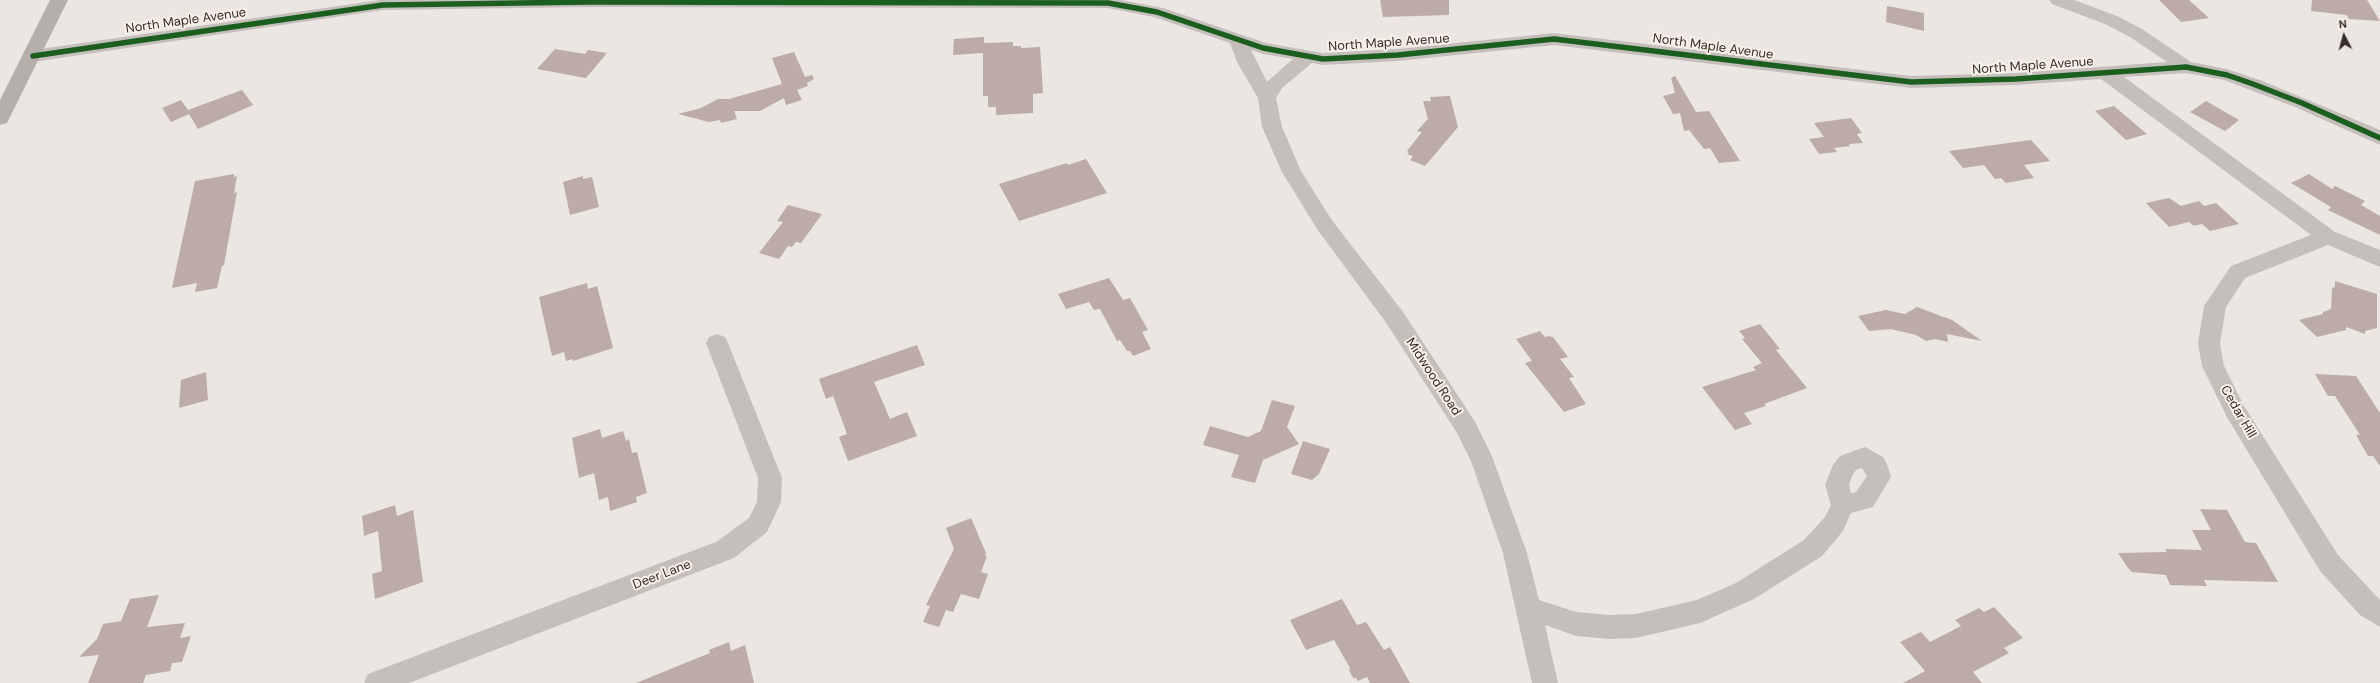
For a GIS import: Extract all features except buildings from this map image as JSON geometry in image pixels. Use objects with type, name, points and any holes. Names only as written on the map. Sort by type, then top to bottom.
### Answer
[{"type":"main road","points":[[0,119],[33,56],[59,0]]},
{"type":"street","points":[[2058,0],[2111,20],[2136,33],[2186,67]]},
{"type":"street","name":"North Maple Avenue","points":[[33,56],[383,5],[589,1],[1108,2],[1157,12],[1238,40],[1306,57],[1323,59],[1398,56],[1554,39],[1597,42],[1832,74],[1911,82],[2009,80],[2186,67],[2226,75],[2253,84],[2302,103],[2380,138]]},
{"type":"street","name":"Midwood Road","points":[[1238,40],[1246,62],[1267,98],[1272,127],[1292,172],[1324,224],[1395,318],[1469,434],[1483,461],[1515,553],[1529,608],[1545,683]]},
{"type":"street","points":[[1267,98],[1275,84],[1306,57]]},
{"type":"street","points":[[2104,72],[2328,238],[2380,259]]},
{"type":"street","name":"Cedar Hill","points":[[2328,238],[2238,272],[2216,306],[2209,343],[2213,366],[2236,412],[2329,563],[2369,607],[2380,615]]},
{"type":"street","name":"Deer Lane","points":[[377,683],[725,550],[758,525],[769,502],[770,478],[717,343]]},
{"type":"street","points":[[1529,608],[1576,624],[1609,627],[1636,626],[1700,611],[1745,592],[1813,548],[1834,524],[1843,505]]},
{"type":"cycle path","points":[[33,56],[383,5],[588,2],[1108,3],[1157,12],[1263,48],[1323,59],[1398,55],[1554,39],[1584,41],[1832,74],[1911,82],[2016,79],[2186,67],[2227,75],[2253,84],[2302,103],[2380,138]]}]
